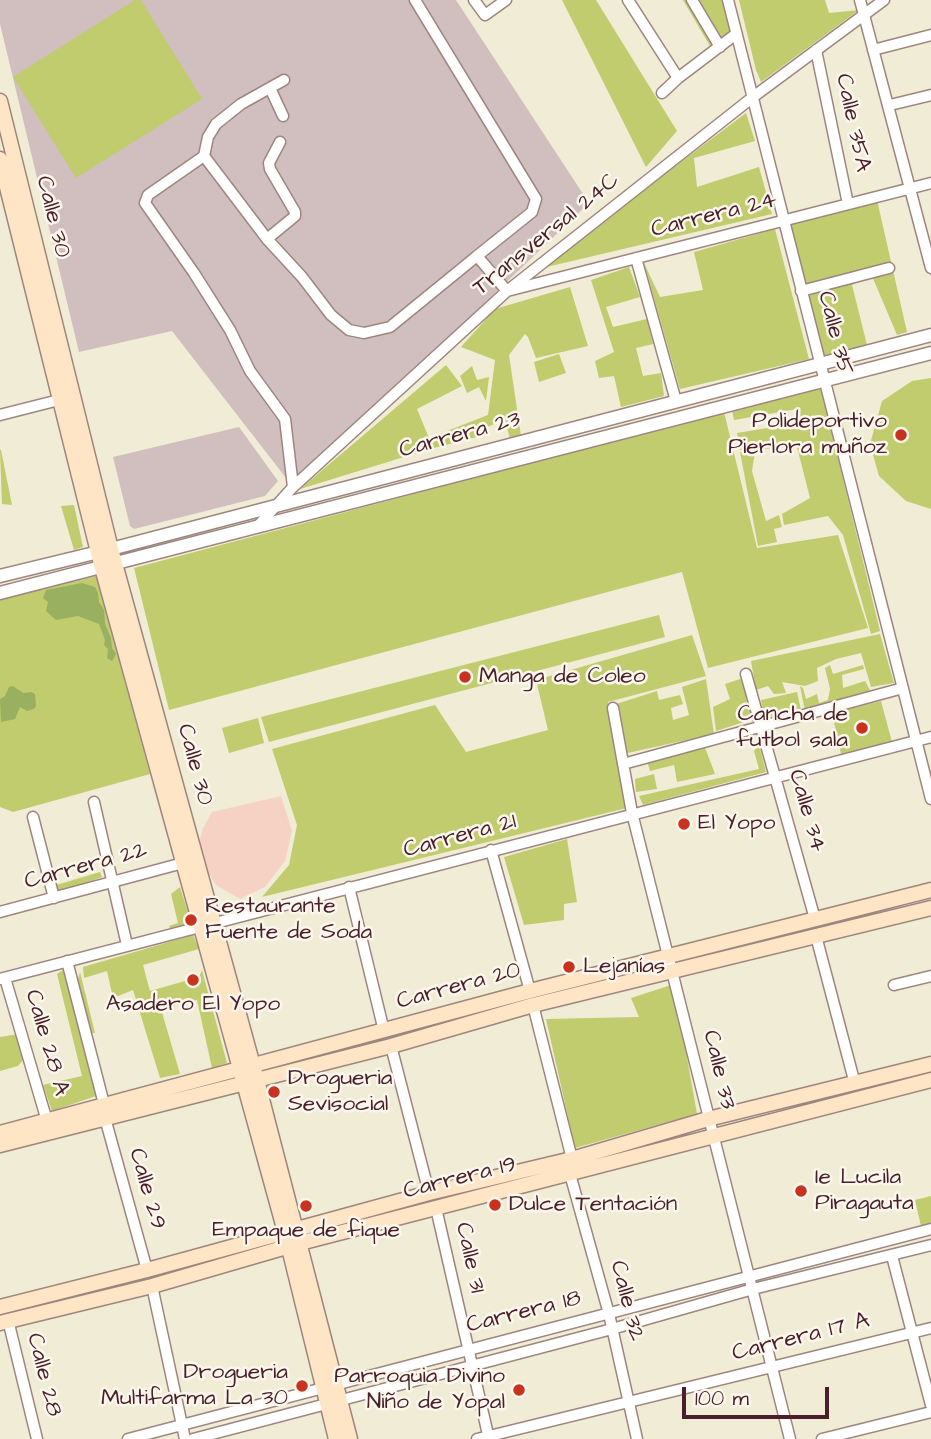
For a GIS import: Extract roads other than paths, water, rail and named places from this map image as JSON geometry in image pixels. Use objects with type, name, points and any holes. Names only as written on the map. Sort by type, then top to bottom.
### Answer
[{"type":"main road","name":"Calle 30","points":[[0,101],[105,551],[292,1237],[334,1402],[349,1439]]},
{"type":"main road","name":"Calle 30","points":[[0,159],[59,400],[105,551]]},
{"type":"main road","name":"Calle 30","points":[[109,566],[183,863],[207,924]]},
{"type":"main road","name":"Carrera 20","points":[[672,964],[815,919],[931,890]]},
{"type":"main road","name":"Carrera 20","points":[[0,1145],[246,1067],[384,1031],[672,964],[816,936],[931,908]]},
{"type":"main road","name":"Carrera 20","points":[[0,1133],[47,1121],[250,1082],[391,1045],[531,998]]},
{"type":"main road","name":"Carrera 19","points":[[4,1322],[152,1286],[429,1193],[572,1159],[708,1119],[931,1064]]},
{"type":"main road","name":"Carrera 19","points":[[0,1306],[292,1237],[436,1209],[931,1080]]},
{"type":"main road","name":"Calle 30","points":[[334,1402],[336,1439]]},
{"type":"street","points":[[204,156],[267,239],[302,277],[338,323],[357,333],[390,327],[532,212],[536,199],[415,0]]},
{"type":"street","points":[[474,0],[485,15],[506,0]]},
{"type":"street","points":[[628,0],[678,78]]},
{"type":"street","points":[[692,0],[720,47]]},
{"type":"street","name":"Calle 35","points":[[728,0],[931,799]]},
{"type":"street","points":[[860,0],[890,105],[931,268]]},
{"type":"street","name":"Transversal 24C","points":[[257,527],[293,487],[507,291],[752,97],[884,0]]},
{"type":"street","points":[[663,93],[678,78],[736,34]]},
{"type":"street","points":[[873,50],[931,35]]},
{"type":"street","name":"Calle 35A","points":[[816,50],[848,204]]},
{"type":"street","points":[[284,80],[241,104],[216,124],[208,138],[204,156],[148,195],[145,203],[194,273],[230,331],[250,371],[285,419],[293,487]]},
{"type":"street","points":[[270,88],[284,116]]},
{"type":"street","points":[[890,105],[931,95]]},
{"type":"street","points":[[267,239],[295,216],[296,212],[270,169],[271,157],[280,142]]},
{"type":"street","name":"Carrera 24","points":[[507,291],[931,183]]},
{"type":"street","points":[[477,256],[507,291]]},
{"type":"street","points":[[636,258],[676,401]]},
{"type":"street","points":[[801,291],[889,268]]},
{"type":"street","name":"Carrera 23","points":[[0,576],[105,551],[931,335]]},
{"type":"street","name":"Carrera 23","points":[[0,593],[931,353]]},
{"type":"street","points":[[0,415],[59,400]]},
{"type":"street","name":"Calle 34","points":[[746,674],[815,919]]},
{"type":"street","points":[[623,764],[903,688]]},
{"type":"street","name":"Calle 33","points":[[612,708],[632,813],[790,1439]]},
{"type":"street","name":"Carrera 21","points":[[2,979],[931,737]]},
{"type":"street","points":[[94,802],[127,945]]},
{"type":"street","points":[[33,817],[54,898]]},
{"type":"street","points":[[491,850],[572,1159]]},
{"type":"street","name":"Carrera 22","points":[[0,912],[183,863]]},
{"type":"street","points":[[349,887],[384,1031]]},
{"type":"street","points":[[816,936],[855,1084]]},
{"type":"street","name":"Calle 29","points":[[67,961],[147,1270]]},
{"type":"street","points":[[894,985],[931,976]]},
{"type":"street","name":"Calle 28 A","points":[[2,979],[47,1121]]},
{"type":"street","points":[[391,1045],[429,1193]]},
{"type":"street","name":"Calle 32","points":[[570,1174],[612,1329],[638,1439]]},
{"type":"street","name":"Calle 31","points":[[436,1209],[473,1366],[485,1438]]},
{"type":"street","name":"Carrera 18","points":[[128,1439],[931,1228]]},
{"type":"street","name":"Carrera 18","points":[[193,1439],[612,1329],[753,1289],[931,1245]]},
{"type":"street","points":[[892,1256],[931,1405]]},
{"type":"street","points":[[152,1286],[185,1439]]},
{"type":"street","name":"Calle 28","points":[[4,1322],[37,1439]]},
{"type":"street","name":"Carrera 17 A","points":[[485,1438],[931,1328]]},
{"type":"street","points":[[822,1439],[931,1412]]},
{"type":"place","name":"Polideportivo Pierlora muñoz","points":[[901,435]]},
{"type":"place","name":"Manga de Coleo","points":[[465,677]]},
{"type":"place","name":"Cancha de futbol sala","points":[[862,728]]},
{"type":"place","name":"El Yopo","points":[[684,824]]},
{"type":"place","name":"Restaurante Fuente de Soda","points":[[191,920]]},
{"type":"place","name":"Lejanías","points":[[569,967]]},
{"type":"place","name":"Asadero El Yopo","points":[[193,980]]},
{"type":"place","name":"Drogueria Sevisocial","points":[[274,1092]]},
{"type":"place","name":"Ie Lucila Piragauta","points":[[801,1191]]},
{"type":"place","name":"Dulce Tentación","points":[[495,1205]]},
{"type":"place","name":"Empaque de fique","points":[[306,1206]]},
{"type":"place","name":"Drogueria Multifarma La 30","points":[[302,1386]]},
{"type":"place","name":"Parroquia Divino Niño de Yopal","points":[[519,1390]]}]
